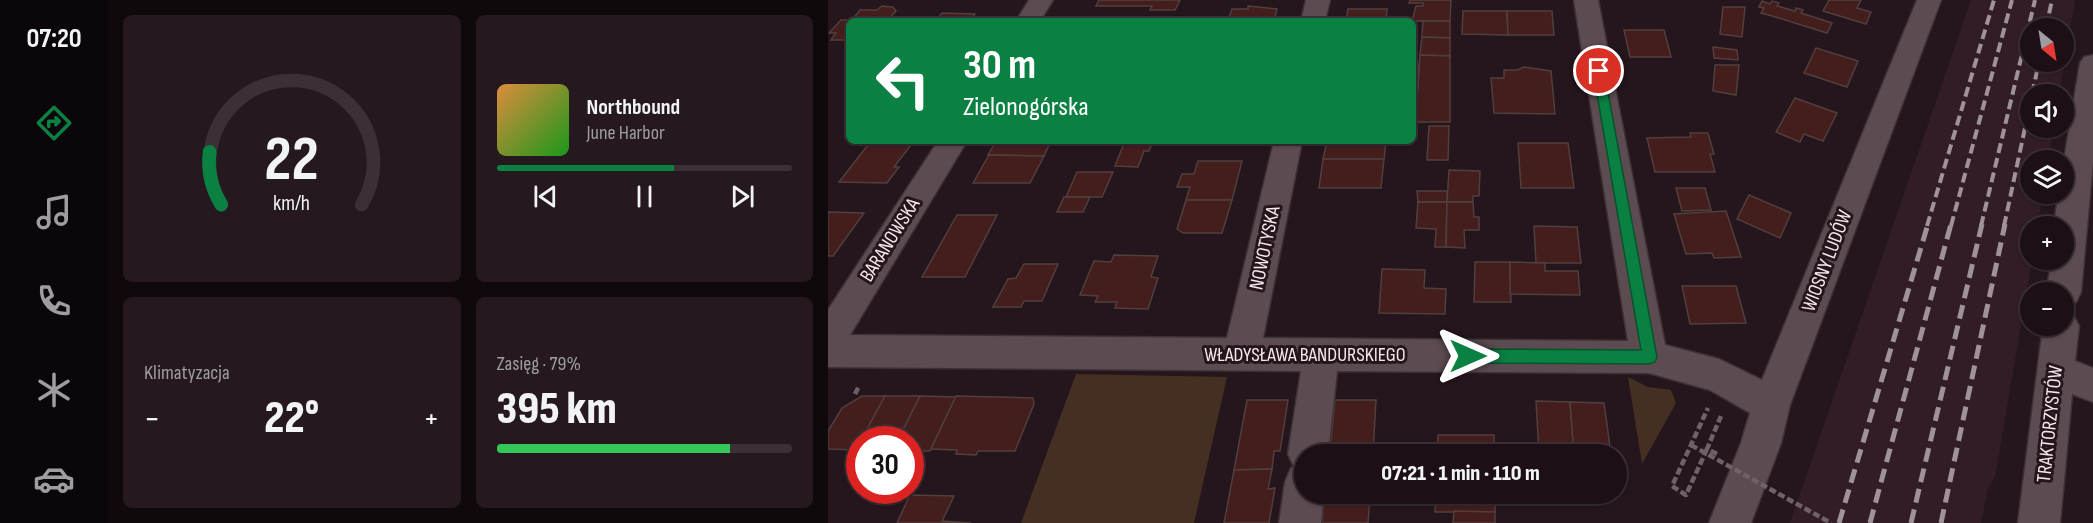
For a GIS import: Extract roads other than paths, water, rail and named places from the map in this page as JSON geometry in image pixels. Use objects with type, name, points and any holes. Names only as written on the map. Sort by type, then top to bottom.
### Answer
[{"type":"street","points":[[1030,18],[1041,0]]},
{"type":"street","points":[[1314,18],[1318,0]]},
{"type":"street","points":[[1586,0],[1649,357]]},
{"type":"street","name":"WIOSNY LUDÓW","points":[[1730,523],[1761,443],[1771,405],[1929,0]]},
{"type":"street","points":[[2066,282],[2083,199],[2093,63]]},
{"type":"street","name":"BARANOWSKA","points":[[828,340],[951,144]]},
{"type":"street","name":"NOWOTYSKA","points":[[1241,355],[1287,144]]},
{"type":"street","name":"TRAKTORZYSTÓW","points":[[2039,523],[2060,336]]},
{"type":"street","name":"WŁADYSŁAWA BANDURSKIEGO","points":[[828,351],[1649,357],[1719,376],[1771,405]]},
{"type":"street","points":[[1309,444],[1321,355]]},
{"type":"street","points":[[2056,370],[2093,385]]},
{"type":"street","points":[[1300,523],[1302,504]]},
{"type":"railway","points":[[1927,226],[1994,0]]},
{"type":"railway","points":[[1951,226],[2012,0]]},
{"type":"railway","points":[[1981,226],[2035,0]]},
{"type":"railway","points":[[2048,18],[2052,0]]},
{"type":"railway","points":[[2034,84],[2037,72]]},
{"type":"railway","points":[[2004,226],[2023,138]]},
{"type":"railway","points":[[1839,523],[1928,224]]},
{"type":"railway","points":[[1870,523],[1951,224]]},
{"type":"railway","points":[[1911,523],[1982,224]]},
{"type":"railway","points":[[1941,523],[2005,224]]}]
